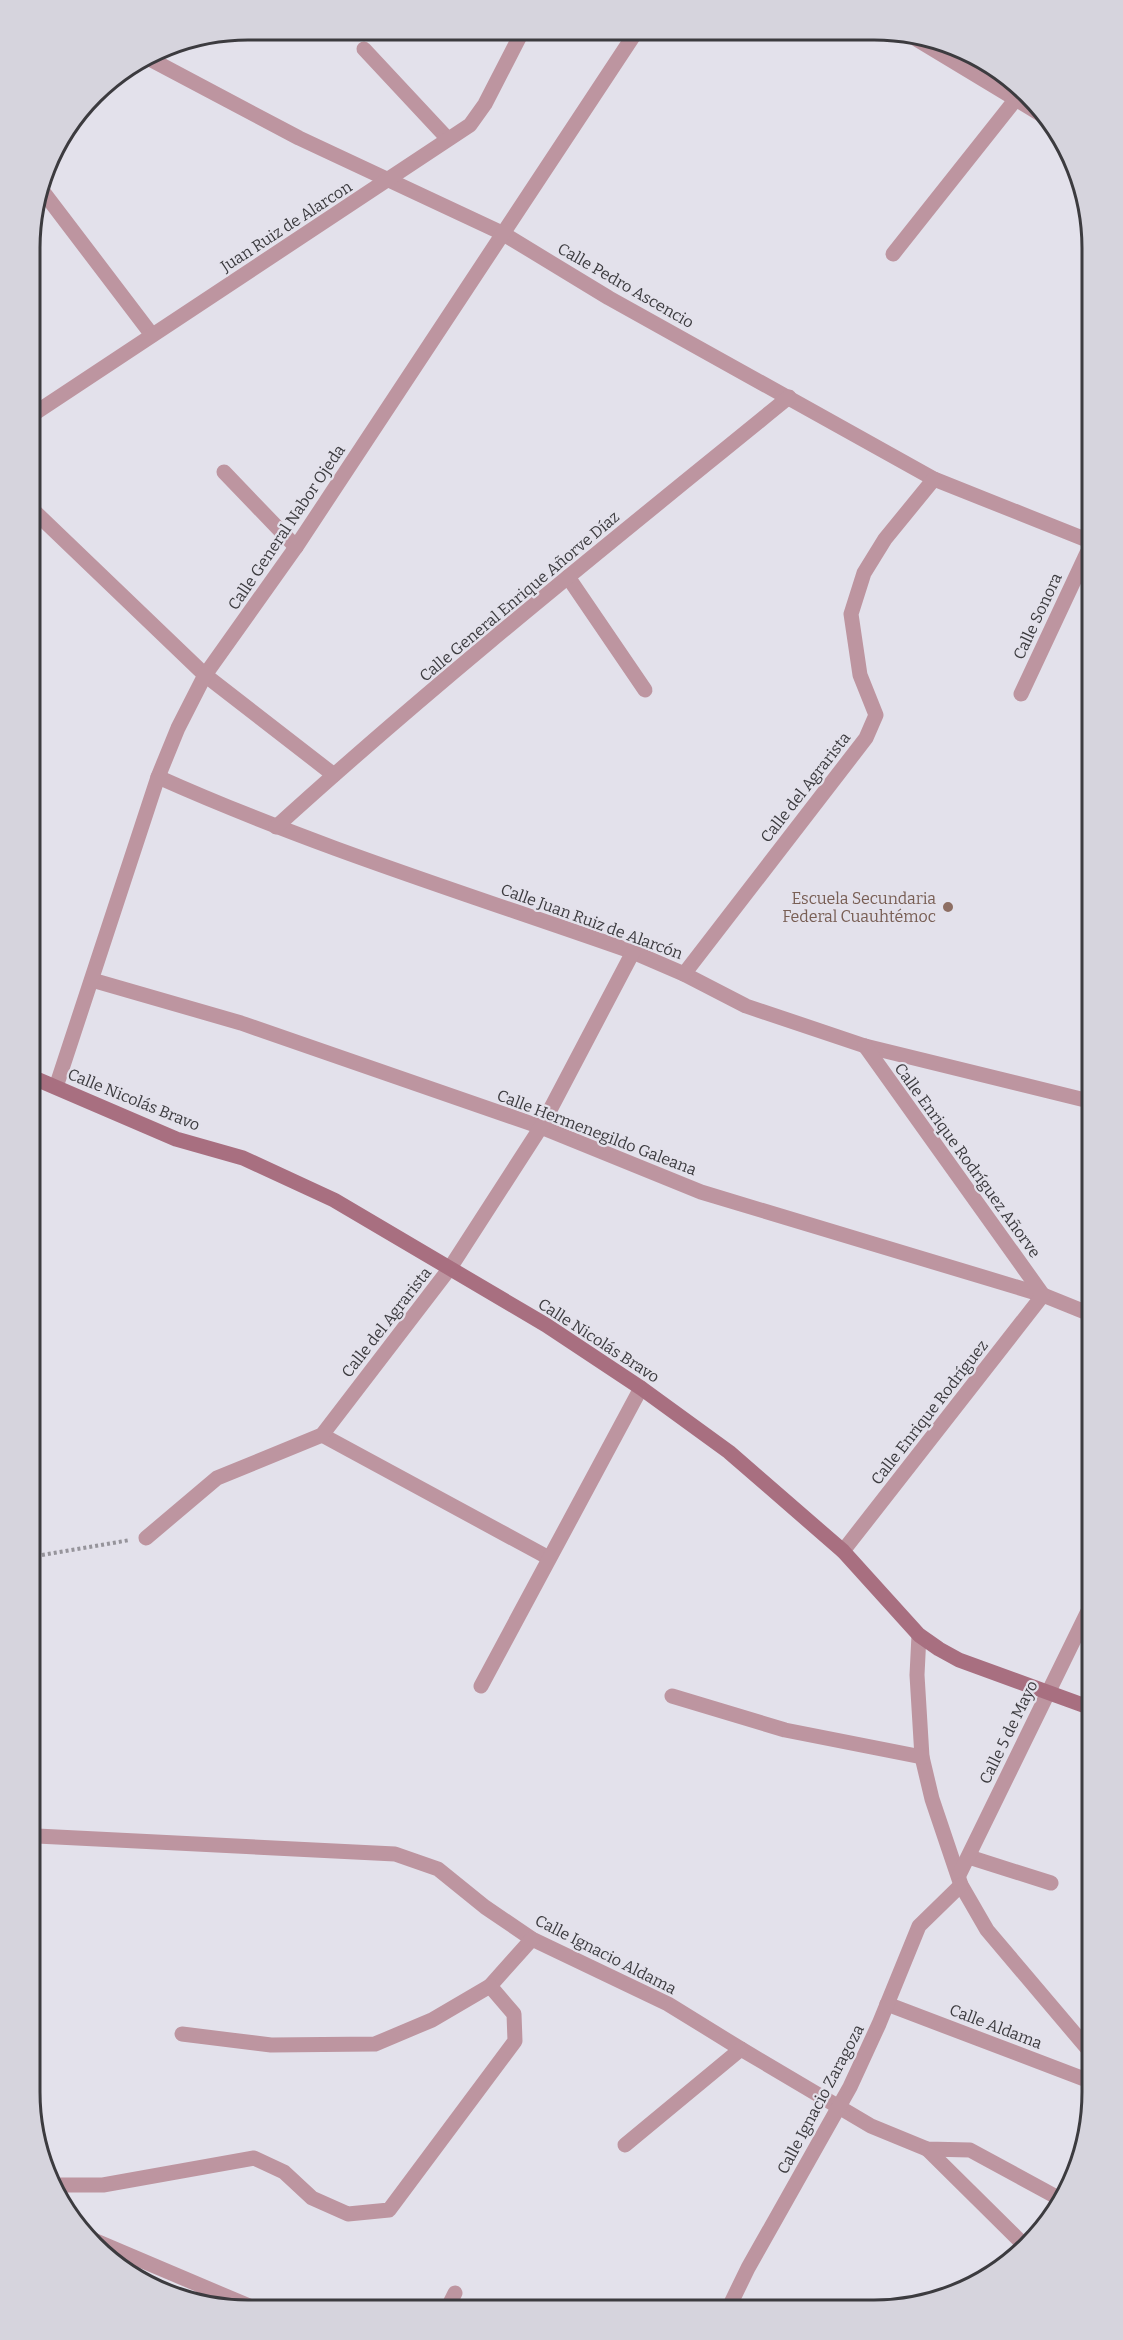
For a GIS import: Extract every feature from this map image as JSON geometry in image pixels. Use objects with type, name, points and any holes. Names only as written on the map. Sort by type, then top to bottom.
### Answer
[{"type":"street","name":"Juan Ruiz de Alarcon","points":[[41,409],[470,125],[485,105],[518,40]]},
{"type":"street","name":"Calle General Nabor Ojeda","points":[[56,1087],[158,777],[178,728],[205,675],[296,547],[631,40]]},
{"type":"street","points":[[364,49],[448,139]]},
{"type":"street","points":[[935,50],[1023,103]]},
{"type":"street","name":"Calle Pedro Ascencio","points":[[156,62],[299,138],[502,233],[609,298],[934,478],[1082,538]]},
{"type":"street","points":[[893,254],[1016,99]]},
{"type":"street","points":[[47,197],[152,335]]},
{"type":"street","name":"Calle General Enrique Añorve Díaz","points":[[276,827],[333,775],[568,577],[789,397]]},
{"type":"street","points":[[224,472],[296,547]]},
{"type":"street","name":"Calle del Agrarista","points":[[684,974],[866,738],[876,715],[860,675],[851,615],[864,573],[880,548],[934,478]]},
{"type":"street","points":[[41,518],[205,675],[333,775]]},
{"type":"street","name":"Calle Sonora","points":[[1021,694],[1082,564]]},
{"type":"street","points":[[568,577],[645,690]]},
{"type":"street","name":"Calle Juan Ruiz de Alarcón","points":[[158,777],[276,827],[633,952],[684,974],[746,1006],[865,1046],[1082,1099]]},
{"type":"street","name":"Calle del Agrarista","points":[[322,1435],[450,1269],[541,1127],[633,952]]},
{"type":"street","name":"Calle Hermenegildo Galeana","points":[[92,980],[241,1023],[541,1127],[701,1192],[1043,1295],[1082,1311]]},
{"type":"street","name":"Calle Enrique Rodríguez Añorve","points":[[865,1046],[1043,1295]]},
{"type":"street","name":"Calle Nicolás Bravo","points":[[41,1081],[176,1139],[243,1158],[334,1200],[546,1325],[641,1388],[729,1452],[843,1551],[919,1635],[959,1659],[1082,1704]]},
{"type":"street","name":"Calle Enrique Rodríguez","points":[[843,1551],[1043,1295]]},
{"type":"street","points":[[481,1686],[641,1388]]},
{"type":"street","points":[[146,1538],[217,1478],[322,1435],[549,1558]]},
{"type":"street","name":"Calle 5 de Mayo","points":[[960,1880],[1048,1690],[1082,1623]]},
{"type":"street","points":[[919,1635],[917,1675],[922,1756],[932,1799],[960,1880],[987,1930],[1082,2042]]},
{"type":"street","points":[[672,1696],[784,1730],[922,1756]]},
{"type":"street","name":"Calle Ignacio Aldama","points":[[40,1836],[395,1854],[438,1869],[532,1939],[668,2004],[871,2126],[927,2149],[970,2150],[1054,2196]]},
{"type":"street","points":[[969,1857],[1051,1883]]},
{"type":"street","name":"Calle Ignacio Zaragoza","points":[[732,2300],[747,2268],[850,2087],[918,1926],[960,1880]]},
{"type":"street","points":[[182,2034],[271,2044],[375,2044],[432,2020],[490,1986],[532,1939]]},
{"type":"street","points":[[63,2185],[104,2185],[254,2158],[284,2172],[312,2198],[348,2214],[389,2210],[515,2041],[514,2014],[490,1986]]},
{"type":"street","name":"Calle Aldama","points":[[887,2004],[1082,2078]]},
{"type":"street","points":[[624,2145],[741,2049]]},
{"type":"street","points":[[927,2149],[1019,2240]]},
{"type":"street","points":[[110,2247],[232,2299]]},
{"type":"path","points":[[40,1555],[146,1538]]},
{"type":"place","name":"Escuela Secundaria Federal Cuauhtémoc","points":[[948,907]]}]
